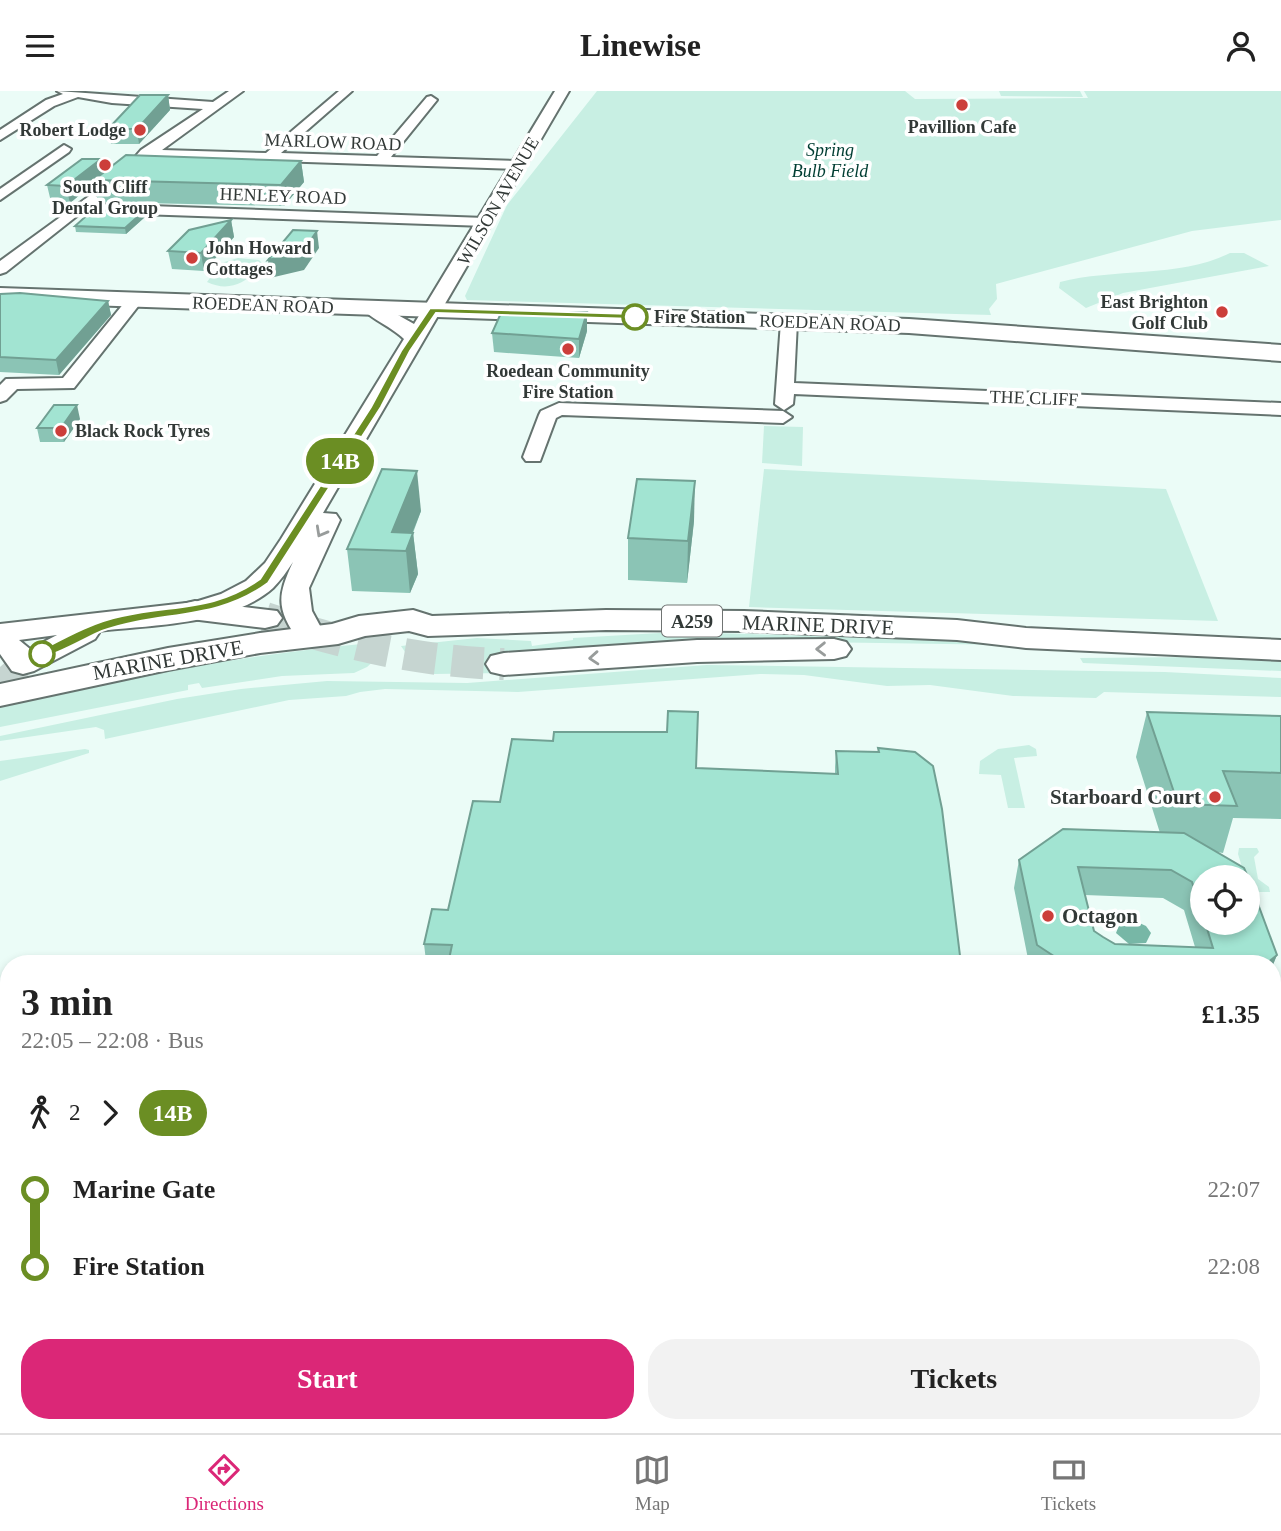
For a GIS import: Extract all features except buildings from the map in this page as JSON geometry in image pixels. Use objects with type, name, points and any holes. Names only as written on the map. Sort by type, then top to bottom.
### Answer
[{"type":"main road","name":"ROEDEAN ROAD","points":[[0,295],[909,326],[1281,353]]},
{"type":"main road","points":[[195,611],[256,606]]},
{"type":"main road","name":"MARINE DRIVE","points":[[0,695],[167,659],[325,636],[365,640],[419,634],[428,626],[606,620],[744,621],[957,630],[1026,638],[1281,651]]},
{"type":"main road","name":"MARINE DRIVE","points":[[957,630],[1028,626],[1281,637]]},
{"type":"main road","points":[[504,664],[697,651],[1281,651]]},
{"type":"street","points":[[134,101],[149,91]]},
{"type":"street","points":[[128,167],[237,91]]},
{"type":"street","points":[[269,157],[346,91]]},
{"type":"street","name":"WILSON AVENUE","points":[[256,606],[274,570],[376,407],[562,91]]},
{"type":"street","points":[[4,142],[32,114],[69,92],[134,101],[215,106]]},
{"type":"street","points":[[381,160],[431,100]]},
{"type":"street","points":[[12,113],[32,114]]},
{"type":"street","points":[[0,196],[64,149]]},
{"type":"street","name":"MARLOW ROAD","points":[[146,153],[518,165]]},
{"type":"street","points":[[0,269],[103,188]]},
{"type":"street","name":"HENLEY ROAD","points":[[79,208],[485,222]]},
{"type":"street","points":[[0,396],[12,383],[68,384],[135,300]]},
{"type":"street","points":[[373,309],[399,322],[415,338]]},
{"type":"street","points":[[533,457],[548,415],[559,409],[780,422],[786,388],[789,322]]},
{"type":"street","name":"THE CLIFF","points":[[786,388],[1281,409]]},
{"type":"street","points":[[325,636],[297,611],[295,588],[314,545],[382,427],[376,407]]},
{"type":"street","points":[[0,633],[195,611]]},
{"type":"street","points":[[0,641],[15,650],[23,665],[76,636],[123,619]]},
{"type":"green space","name":"Spring Bulb Field","points":[[597,91],[905,91],[915,99],[1088,98],[1084,91],[1281,91],[1281,220],[1192,231],[996,284],[997,299],[989,309],[991,315],[467,300],[465,296],[507,205]]},
{"type":"green space","points":[[999,91],[1080,91],[1083,97],[1001,96]]},
{"type":"green space","points":[[1230,253],[1244,253],[1269,266],[1123,293],[1086,308],[1059,288],[1060,282],[1190,266]]},
{"type":"green space","points":[[238,258],[259,260],[263,264],[238,284],[223,286],[207,282],[221,263]]},
{"type":"green space","points":[[764,426],[803,427],[802,466],[762,463]]},
{"type":"green space","points":[[764,469],[1166,489],[1218,621],[749,607]]},
{"type":"green space","points":[[677,632],[1010,642],[1013,645],[737,641],[504,673],[434,674],[412,662],[401,646],[477,638],[531,641],[532,646],[573,638]]},
{"type":"green space","points":[[371,643],[378,647],[377,658],[354,673],[282,676],[202,688],[199,683],[188,685],[188,690],[0,727],[0,707],[46,696],[184,668]]},
{"type":"green space","points":[[1200,657],[1281,660],[1281,671],[1083,663],[1080,658]]},
{"type":"green space","points":[[707,665],[1165,672],[1281,678],[1281,697],[1104,692],[1096,698],[1013,696],[930,685],[887,686],[804,675],[760,674],[518,692],[385,689],[346,696],[289,700],[105,739],[104,730],[96,727],[0,741],[0,736],[177,699],[241,689],[327,681],[467,683]]},
{"type":"green space","points":[[1029,745],[1036,749],[1037,756],[1014,758],[1025,808],[1008,808],[1001,775],[979,774],[980,761],[998,749]]},
{"type":"green space","points":[[89,750],[89,753],[0,781],[0,761]]},
{"type":"green space","points":[[1239,848],[1257,848],[1259,852],[1254,857],[1255,865],[1241,865]]},
{"type":"green space","points":[[1260,880],[1269,887],[1270,892],[1260,892]]},
{"type":"shaded area","points":[[1135,921],[1146,926],[1151,933],[1146,943],[1129,944],[1116,933],[1120,923]]},
{"type":"tunnel","points":[[265,618],[383,650],[443,660],[504,664]]},
{"type":"tunnel","points":[[0,686],[23,665]]},
{"type":"bus line","name":"14B","points":[[42,654],[76,636],[123,619],[195,611],[223,604],[247,594],[264,581],[274,570],[334,470],[376,407],[406,351],[433,310],[635,317]]},
{"type":"place","name":"Pavillion Cafe","points":[[962,105]]},
{"type":"place","name":"Robert Lodge","points":[[140,130]]},
{"type":"place","name":"South Cliff Dental Group","points":[[105,165]]},
{"type":"place","name":"John Howard Cottages","points":[[192,258]]},
{"type":"place","name":"East Brighton Golf Club","points":[[1222,312]]},
{"type":"place","name":"Fire Station","points":[[635,317]]},
{"type":"place","name":"Roedean Community Fire Station","points":[[568,349]]},
{"type":"place","name":"Black Rock Tyres","points":[[61,431]]},
{"type":"place","name":"Starboard Court","points":[[1215,797]]},
{"type":"place","name":"Octagon","points":[[1048,916]]}]
